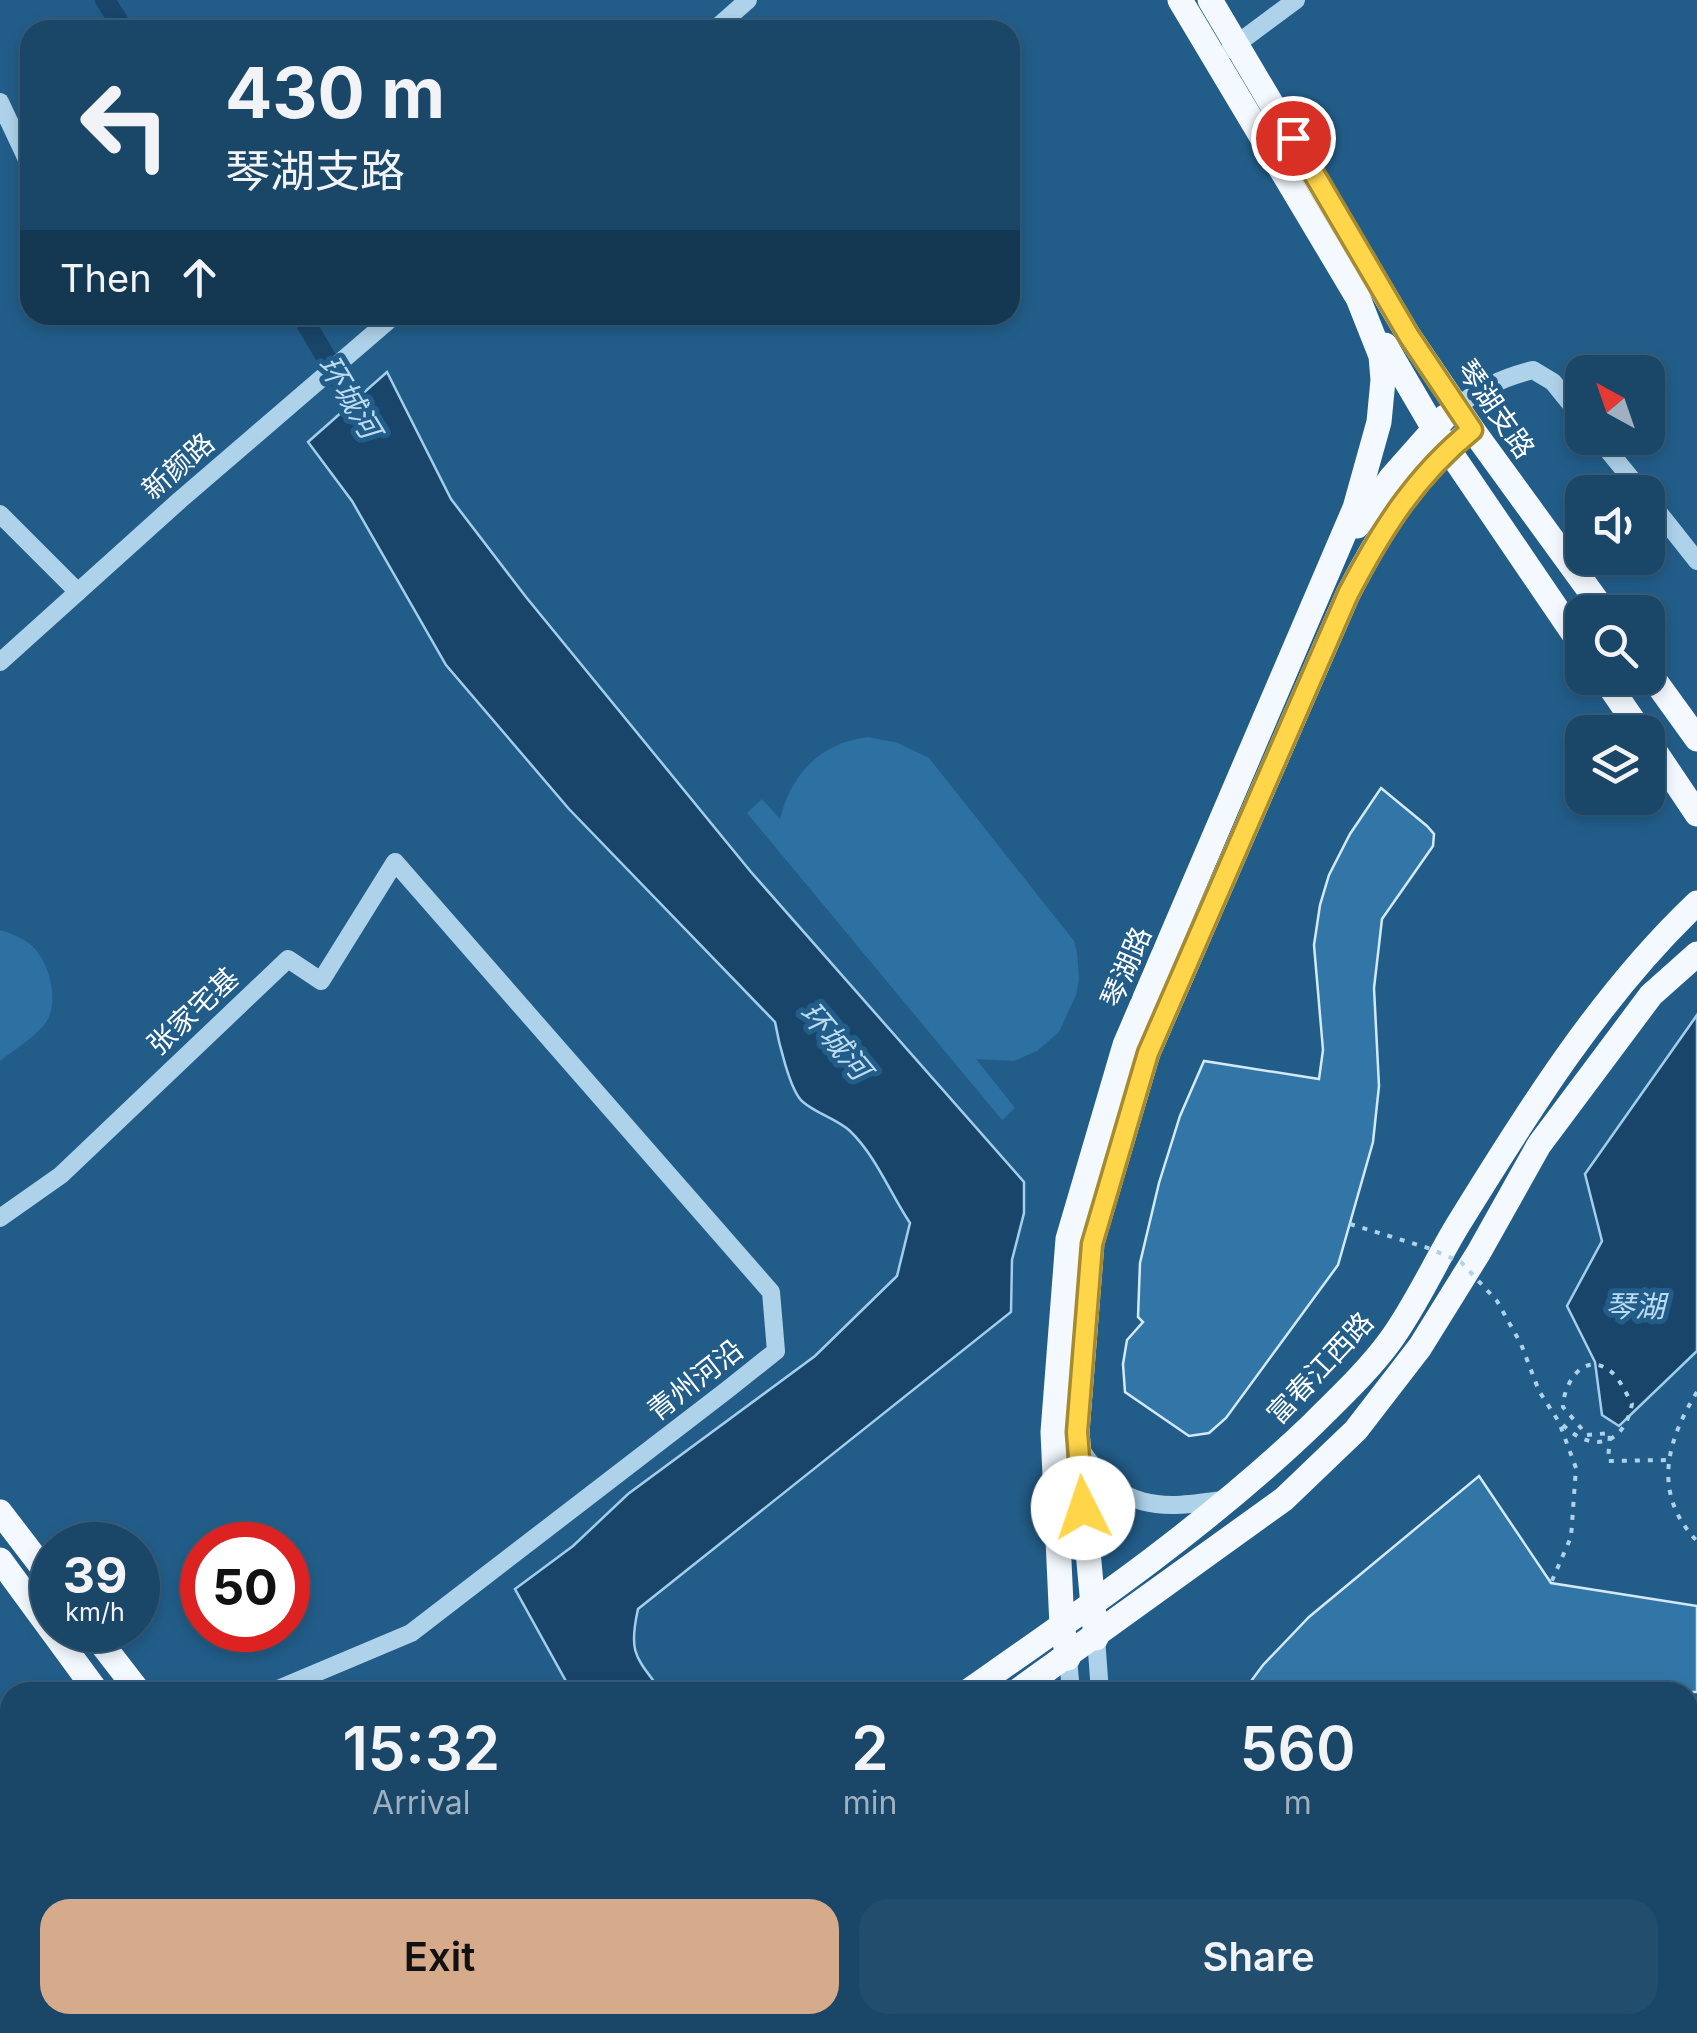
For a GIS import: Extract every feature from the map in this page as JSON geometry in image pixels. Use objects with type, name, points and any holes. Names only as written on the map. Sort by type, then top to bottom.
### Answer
[{"type":"main road","name":"琴湖路","points":[[1180,0],[1227,51],[1409,336]]},
{"type":"main road","name":"琴湖路","points":[[1210,0],[1227,51],[1358,298],[1433,427]]},
{"type":"main road","name":"琴湖路","points":[[1068,1658],[1062,1626],[1053,1432],[1068,1239],[1125,1045],[1355,508],[1379,422],[1383,380],[1381,356],[1358,298]]},
{"type":"main road","name":"琴湖支路","points":[[1409,336],[1456,408],[1593,595]]},
{"type":"main road","points":[[1314,602],[1354,530],[1433,427],[1456,408]]},
{"type":"main road","points":[[1433,427],[1565,621]]},
{"type":"main road","name":"琴湖路","points":[[1096,1638],[1078,1444],[1092,1244],[1148,1053],[1348,594],[1381,530],[1448,449],[1472,430]]},
{"type":"main road","points":[[1665,695],[1697,740]]},
{"type":"main road","points":[[1665,767],[1697,814]]},
{"type":"main road","name":"富春江西路","points":[[981,1682],[1090,1605],[1274,1461],[1389,1342],[1428,1282],[1457,1226],[1558,1071],[1651,947],[1697,902]]},
{"type":"main road","points":[[1031,1682],[1284,1499],[1356,1430],[1420,1347],[1539,1145],[1651,995],[1697,954]]},
{"type":"main road","points":[[0,1512],[30,1551]]},
{"type":"main road","points":[[0,1560],[90,1682]]},
{"type":"main road","points":[[108,1652],[132,1682]]},
{"type":"street","points":[[725,20],[748,0]]},
{"type":"street","points":[[1227,51],[1296,0]]},
{"type":"street","points":[[0,102],[20,145]]},
{"type":"street","name":"新颜路","points":[[0,662],[383,325]]},
{"type":"street","points":[[1456,408],[1506,377],[1533,370],[1554,382],[1565,396]]},
{"type":"street","points":[[1612,455],[1628,475]]},
{"type":"street","points":[[0,514],[78,592]]},
{"type":"street","points":[[1665,521],[1697,561]]},
{"type":"street","name":"张家宅基","points":[[0,1218],[61,1174],[288,960],[320,981],[394,862]]},
{"type":"street","name":"青州河沿","points":[[295,1682],[411,1633],[776,1351],[771,1292],[394,862]]},
{"type":"street","points":[[1078,1444],[1103,1478],[1138,1504],[1176,1507],[1229,1498]]},
{"type":"street","name":"琴湖路","points":[[1096,1638],[1099,1682]]},
{"type":"street","name":"琴湖路","points":[[1068,1658],[1070,1682]]},
{"type":"path","points":[[1350,1224],[1462,1262],[1497,1301],[1521,1344],[1539,1391],[1560,1422],[1577,1438],[1594,1443],[1611,1439],[1628,1424],[1632,1404],[1608,1369],[1593,1365],[1582,1368],[1569,1380],[1562,1408],[1587,1435],[1610,1432],[1608,1462],[1670,1460]]},
{"type":"path","points":[[1697,1392],[1676,1425],[1666,1477],[1677,1518],[1697,1541]]},
{"type":"path","points":[[1551,1583],[1571,1538],[1575,1501],[1576,1468],[1560,1422]]},
{"type":"shaded area","points":[[868,737],[898,743],[929,758],[1074,941],[1079,979],[1059,1032],[1037,1051],[1014,1061],[976,1059],[1015,1108],[1002,1120],[747,813],[762,799],[780,819],[792,788],[810,763],[836,746]]},
{"type":"shaded area","points":[[0,930],[24,940],[41,957],[49,976],[52,1008],[44,1025],[0,1061]]},
{"type":"water","points":[[387,372],[451,499],[526,597],[751,872],[1024,1182],[1024,1213],[1012,1260],[1011,1312],[638,1609],[634,1646],[654,1682],[566,1682],[515,1589],[573,1546],[628,1494],[815,1356],[897,1276],[910,1223],[859,1141],[798,1096],[785,1065],[775,1022],[569,809],[446,665],[352,501],[308,442]]},
{"type":"water","name":"琴湖","points":[[1697,1015],[1697,1351],[1619,1426],[1602,1415],[1595,1362],[1567,1306],[1602,1241],[1585,1174]]},
{"type":"building","points":[[1381,788],[1427,826],[1434,834],[1433,846],[1382,919],[1374,988],[1379,1086],[1373,1142],[1338,1265],[1226,1418],[1209,1433],[1189,1436],[1125,1392],[1123,1364],[1127,1340],[1143,1322],[1138,1317],[1140,1263],[1159,1183],[1180,1116],[1204,1061],[1319,1079],[1323,1050],[1314,945],[1320,905],[1329,875],[1350,834]]},
{"type":"building","points":[[1479,1476],[1551,1583],[1697,1606],[1697,1682],[1250,1682],[1309,1617]]},
{"type":"waterway","name":"环城河","points":[[105,0],[118,20]]},
{"type":"waterway","name":"环城河","points":[[307,325],[366,425]]},
{"type":"route","points":[[1083,1508],[1077,1432],[1092,1244],[1148,1053],[1348,594],[1381,530],[1448,449],[1472,430],[1409,336],[1293,138]]}]
